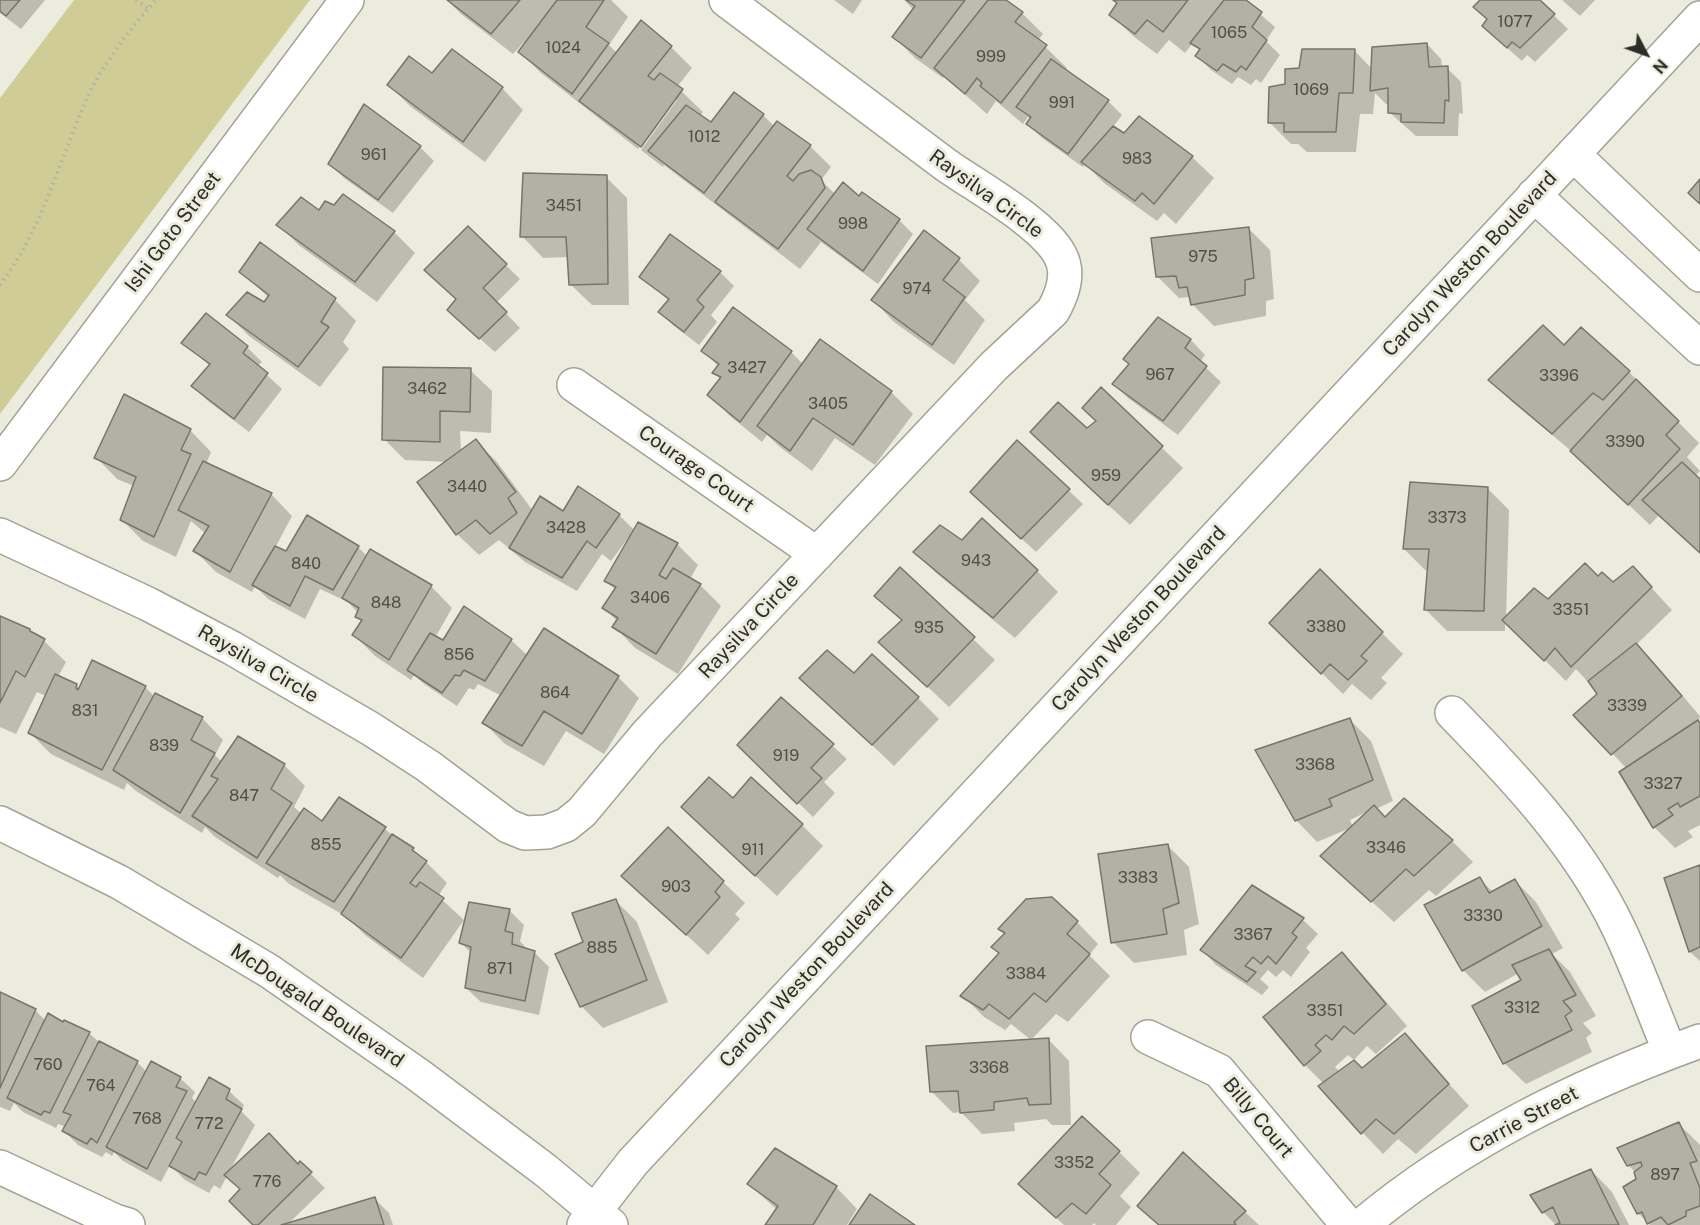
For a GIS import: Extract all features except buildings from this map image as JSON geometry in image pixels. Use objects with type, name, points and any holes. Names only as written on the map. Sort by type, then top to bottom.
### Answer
[{"type":"street","name":"Ishi Goto Street","points":[[0,464],[347,0]]},
{"type":"street","name":"Raysilva Circle","points":[[0,535],[148,604],[232,648],[371,729],[428,766],[508,826],[525,833],[548,832],[566,825],[582,812],[647,735],[994,366],[1053,311],[1065,283],[1064,266],[1060,256],[1043,232],[947,166],[726,0]]},
{"type":"street","name":"Carolyn Weston Boulevard","points":[[596,1220],[641,1153],[1700,18]]},
{"type":"street","points":[[1573,154],[1700,275]]},
{"type":"street","points":[[1534,195],[1700,348]]},
{"type":"street","name":"Courage Court","points":[[574,385],[818,554]]},
{"type":"street","points":[[1452,713],[1515,778],[1553,823],[1591,879],[1619,928],[1670,1052]]},
{"type":"street","name":"McDougald Boulevard","points":[[0,823],[119,882],[269,971],[417,1074],[545,1170],[596,1220]]},
{"type":"street","name":"Billy Court","points":[[1148,1037],[1219,1071],[1348,1225]]},
{"type":"street","name":"Carrie Street","points":[[1362,1225],[1396,1197],[1472,1146],[1606,1077],[1700,1041]]},
{"type":"street","points":[[3,1177],[128,1225]]},
{"type":"path","points":[[136,0],[148,8]]},
{"type":"path","points":[[0,285],[12,269],[46,202],[88,95],[111,58],[156,0]]},
{"type":"shaded area","points":[[74,0],[310,0],[0,414],[0,98]]}]
